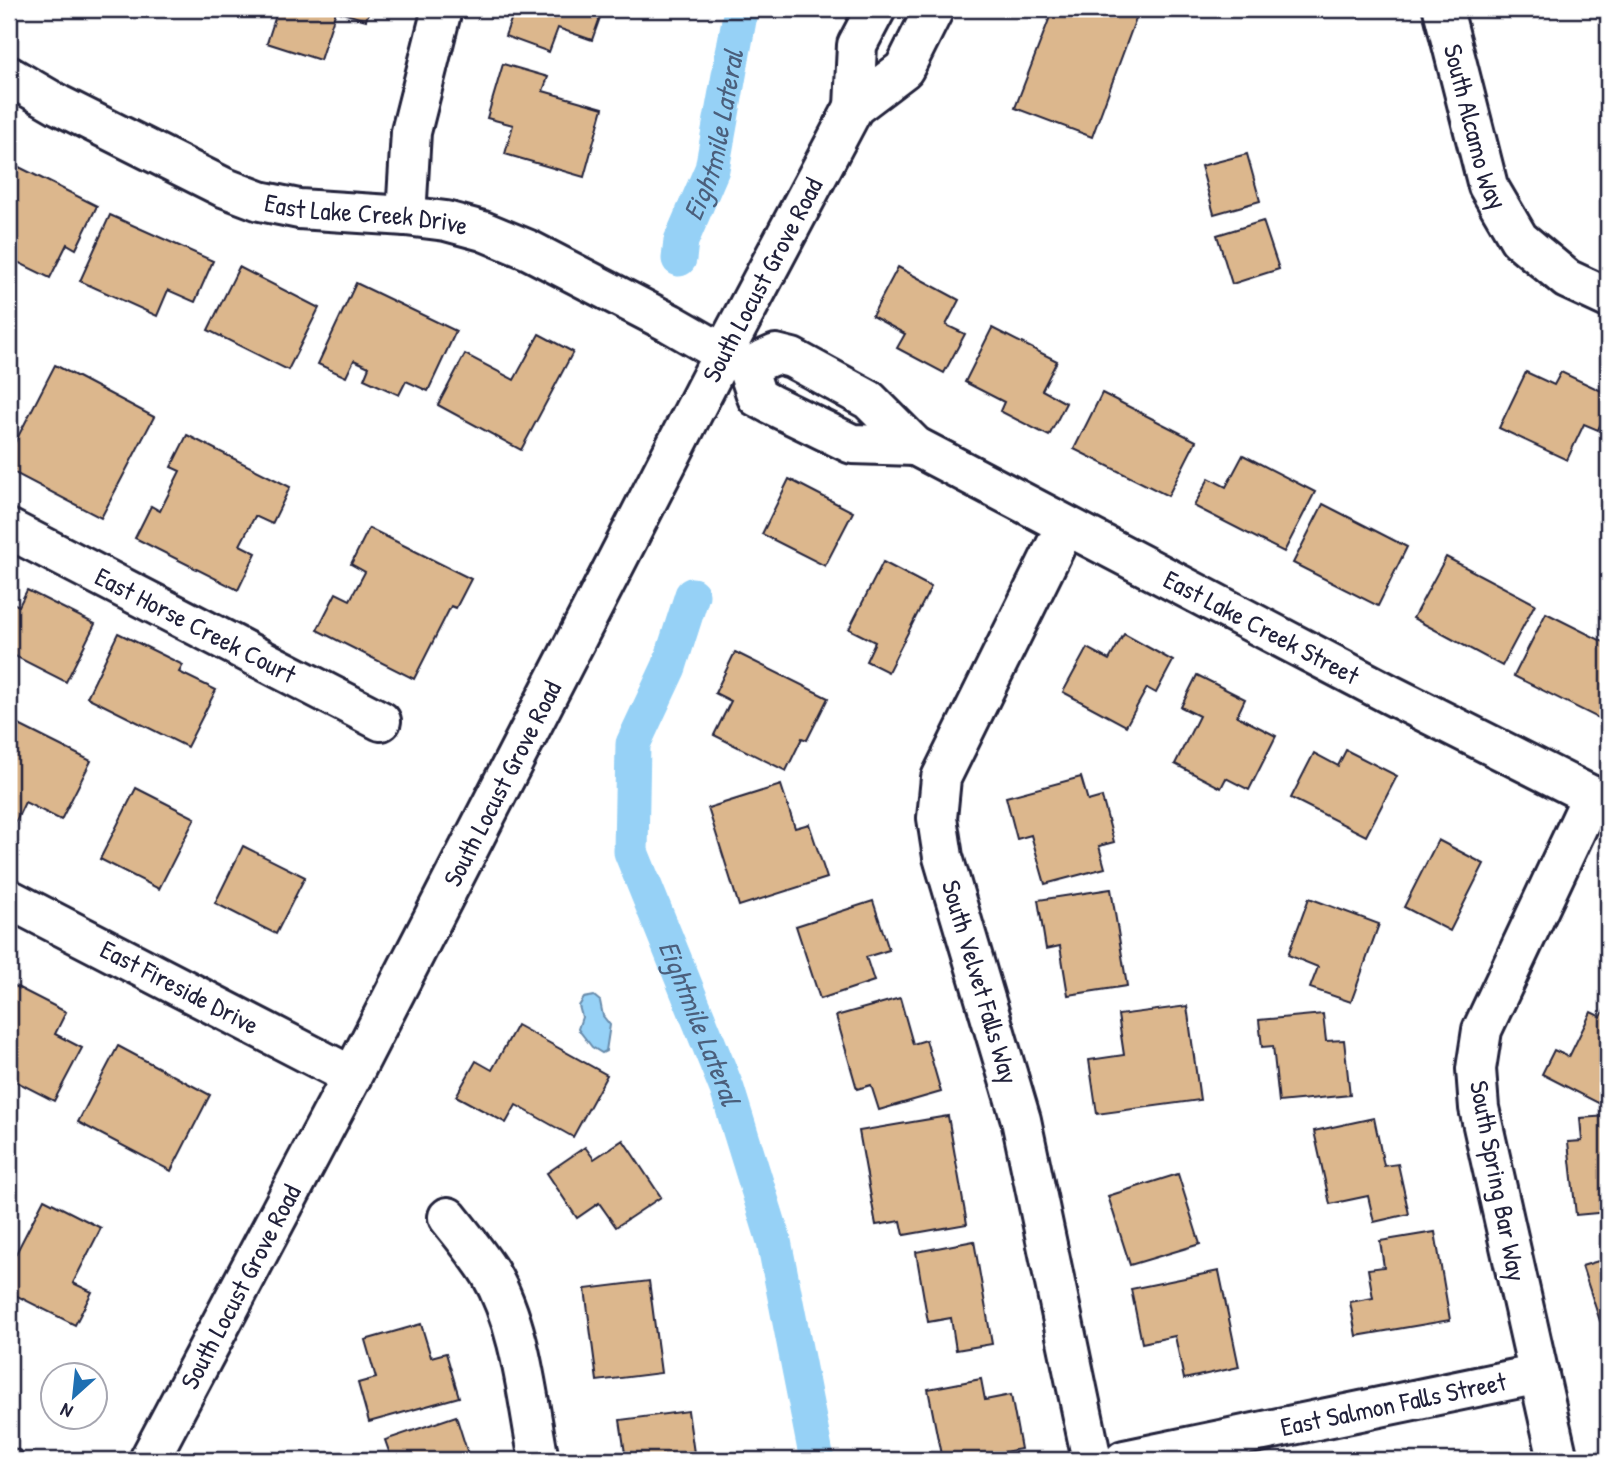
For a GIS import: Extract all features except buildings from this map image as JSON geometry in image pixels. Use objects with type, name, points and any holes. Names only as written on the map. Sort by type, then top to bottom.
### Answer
[{"type":"street","points":[[406,216],[411,132],[442,9]]},
{"type":"street","name":"South Locust Grove Road","points":[[149,1460],[735,360],[854,107],[857,45],[876,9]]},
{"type":"street","name":"South Locust Grove Road","points":[[854,107],[904,69],[934,9]]},
{"type":"street","name":"South Alcamo Way","points":[[1443,9],[1488,186],[1519,239],[1567,279],[1608,298]]},
{"type":"street","name":"East Lake Creek Drive","points":[[9,76],[117,135],[223,187],[260,201],[299,209],[446,221],[483,231],[529,250],[735,360]]},
{"type":"street","name":"East Lake Creek Street","points":[[915,446],[852,444],[757,397],[735,360],[776,354],[792,358],[869,400],[915,446],[1065,527],[1600,800]]},
{"type":"street","name":"South Velvet Falls Way","points":[[1065,527],[940,778],[937,818],[943,857],[1021,1120],[1093,1460]]},
{"type":"street","name":"East Horse Creek Court","points":[[9,529],[381,721]]},
{"type":"street","name":"South Spring Bar Way","points":[[1558,1460],[1479,1108],[1476,1069],[1482,1030],[1600,800]]},
{"type":"street","name":"East Fireside Drive","points":[[9,899],[352,1076]]},
{"type":"street","points":[[448,1217],[489,1273],[506,1308],[517,1347],[539,1460]]},
{"type":"street","name":"East Salmon Falls Street","points":[[1124,1460],[1539,1374]]},
{"type":"lane","points":[[9,1458],[14,1460]]},
{"type":"water","points":[[594,996],[600,1001],[603,1016],[610,1025],[606,1051],[602,1053],[592,1047],[578,1029],[582,1017],[579,1006],[584,998]]},
{"type":"waterway","name":"Eightmile Lateral","points":[[679,259],[681,241],[712,169],[741,9]]},
{"type":"waterway","name":"Eightmile Lateral","points":[[692,595],[669,667],[633,744],[631,852],[727,1089],[774,1241],[817,1460]]}]
